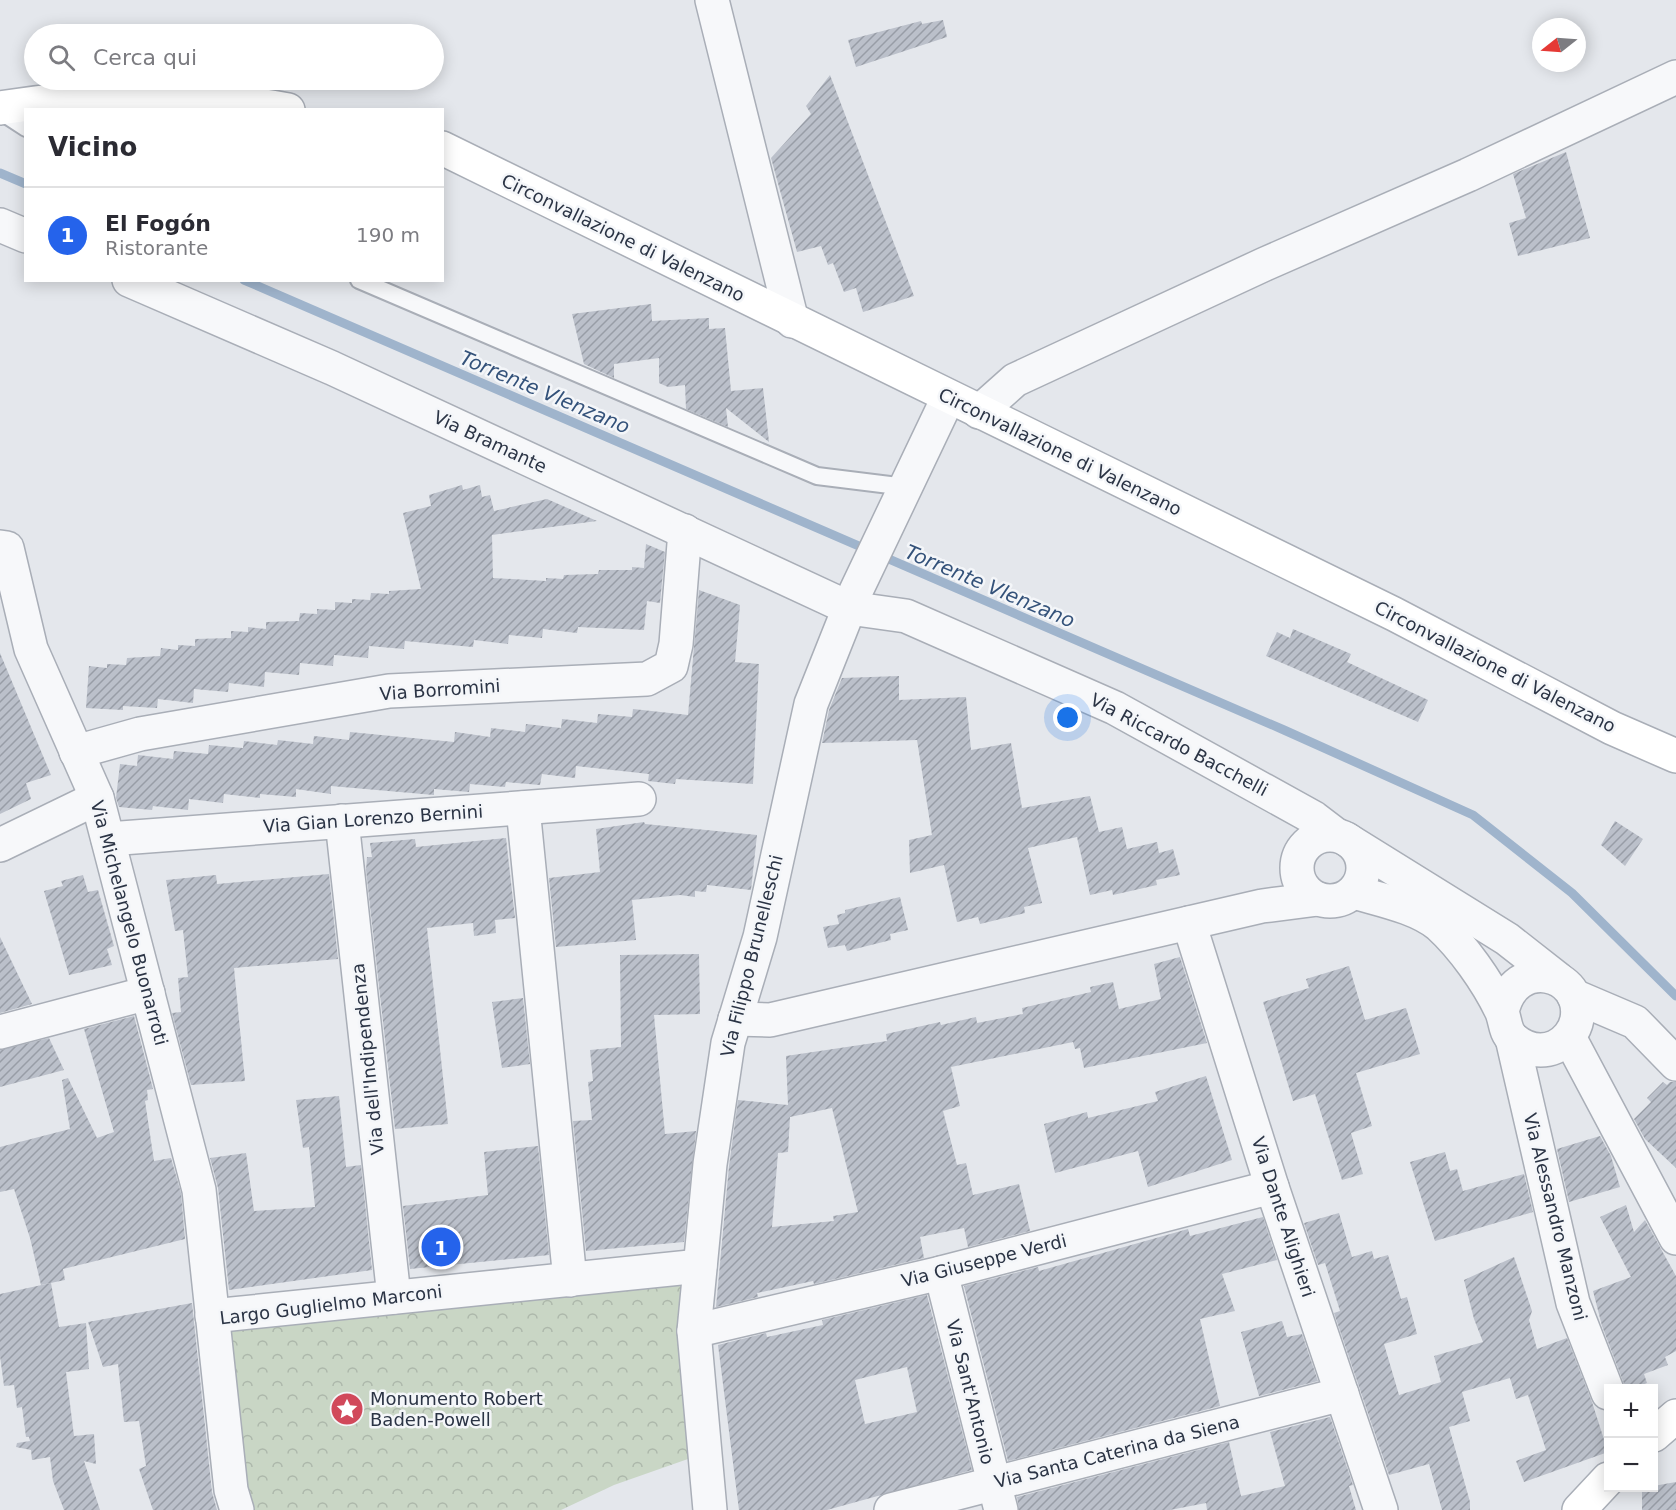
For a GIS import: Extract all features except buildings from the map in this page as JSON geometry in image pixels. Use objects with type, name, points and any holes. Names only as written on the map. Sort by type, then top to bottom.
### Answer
[{"type":"main road","points":[[0,109],[111,97],[246,102],[278,108]]},
{"type":"main road","name":"Circonvallazione di Valenzano","points":[[444,149],[948,398],[1394,614],[1612,728],[1676,756]]},
{"type":"main road","points":[[1658,1431],[1676,1416]]},
{"type":"main road","points":[[1579,1510],[1604,1483]]},
{"type":"street","points":[[712,0],[792,321]]},
{"type":"street","points":[[979,412],[1015,380],[1265,264],[1468,175],[1676,77]]},
{"type":"street","points":[[0,225],[24,235]]},
{"type":"street","name":"Via Bramante","points":[[134,282],[332,368],[685,531],[853,599]]},
{"type":"street","name":"Via Filippo Brunelleschi","points":[[710,1510],[694,1331],[710,1164],[728,1043],[760,937],[811,704],[853,599],[948,398]]},
{"type":"street","name":"Via Borromini","points":[[76,752],[140,734],[389,691],[647,679],[671,666],[676,644],[685,531]]},
{"type":"street","name":"Via Michelangelo Buonarroti","points":[[0,547],[7,548],[31,649],[97,798],[199,1190],[212,1316]]},
{"type":"street","name":"Via Riccardo Bacchelli","points":[[853,599],[906,616],[1115,708],[1314,818],[1355,846],[1363,860],[1363,876],[1354,892]]},
{"type":"street","points":[[0,845],[97,798]]},
{"type":"street","name":"Via Gian Lorenzo Bernini","points":[[108,839],[639,799]]},
{"type":"street","points":[[523,808],[570,1280]]},
{"type":"street","name":"Via dell'Indipendenza","points":[[342,821],[394,1297]]},
{"type":"street","points":[[1318,899],[1304,889],[1299,880],[1298,859],[1308,843],[1318,837],[1341,837]]},
{"type":"street","name":"Via Riccardo Bacchelli","points":[[1341,837],[1506,939],[1566,988]]},
{"type":"street","points":[[735,1019],[770,1020],[1189,922],[1262,906],[1318,899],[1337,901],[1354,892],[1406,909],[1438,924],[1467,958],[1507,1025],[1528,1048],[1541,1051],[1560,1045],[1569,1036],[1578,1016],[1566,988]]},
{"type":"street","name":"Via Dante Alighieri","points":[[1189,922],[1272,1187],[1382,1510]]},
{"type":"street","points":[[1507,1025],[1505,998],[1517,983],[1535,975],[1635,1022],[1676,1064]]},
{"type":"street","points":[[0,1032],[148,993]]},
{"type":"street","name":"Via Alessandro Manzoni","points":[[1507,1025],[1573,1303],[1604,1384]]},
{"type":"street","points":[[1569,1036],[1676,1238]]},
{"type":"street","name":"Via Giuseppe Verdi","points":[[694,1331],[941,1273],[1272,1187]]},
{"type":"street","name":"Largo Guglielmo Marconi","points":[[237,1510],[231,1490],[212,1316],[700,1266]]},
{"type":"street","name":"Via Sant'Antonio","points":[[941,1273],[997,1497]]},
{"type":"street","name":"Via Santa Caterina da Siena","points":[[891,1510],[997,1497],[1342,1394]]},
{"type":"lane","points":[[0,109],[24,127]]},
{"type":"lane","points":[[364,282],[817,476],[906,487]]},
{"type":"green space","points":[[700,1266],[705,1453],[614,1485],[561,1510],[237,1510],[212,1316]]},
{"type":"waterway","name":"Torrente Vlenzano","points":[[0,173],[24,183]]},
{"type":"waterway","name":"Torrente Vlenzano","points":[[249,282],[1284,730],[1473,815],[1572,893],[1676,996]]},
{"type":"place","name":"El Fogón","points":[[441,1247]]},
{"type":"place","name":"Monumento Robert Baden-Powell","points":[[347,1409]]}]
